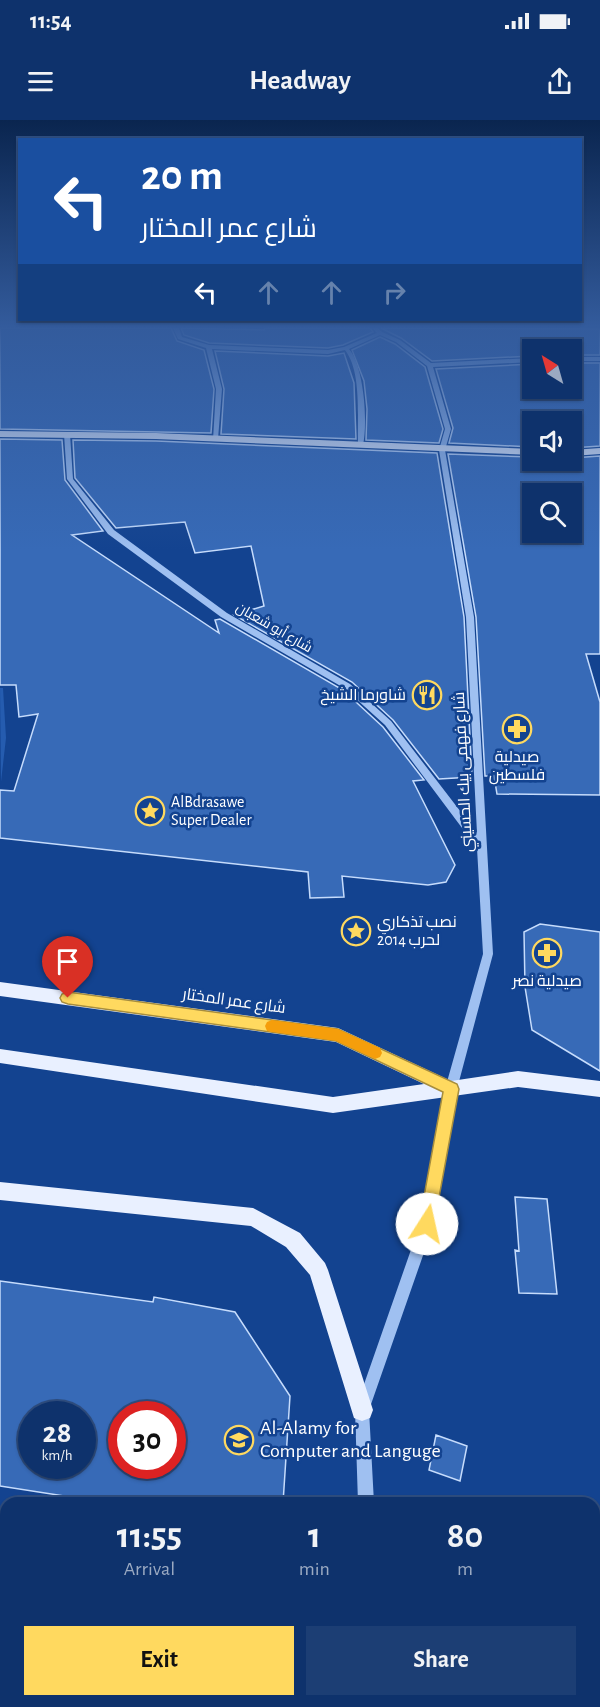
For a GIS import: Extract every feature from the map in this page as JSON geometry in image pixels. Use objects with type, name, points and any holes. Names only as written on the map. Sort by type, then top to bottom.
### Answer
[{"type":"main road","points":[[0,434],[215,439],[522,452]]},
{"type":"main road","points":[[582,452],[600,451]]},
{"type":"main road","name":"شارع عمر المختار","points":[[0,989],[338,1035],[451,1089]]},
{"type":"main road","points":[[0,1056],[333,1105],[518,1079],[600,1089]]},
{"type":"main road","points":[[0,1191],[253,1217],[293,1240],[318,1270],[362,1410]]},
{"type":"street","points":[[215,439],[218,402]]},
{"type":"street","points":[[359,402],[361,444]]},
{"type":"street","name":"شارع فهمى بيك الحسيني","points":[[362,1410],[427,1224],[451,1089],[488,954],[470,617],[442,450],[447,429],[440,402]]},
{"type":"street","name":"شارع أبو شعبان","points":[[67,434],[70,479],[111,532],[224,615],[347,686],[388,723],[482,847]]},
{"type":"street","points":[[362,1410],[366,1497]]},
{"type":"shaded area","points":[[0,688],[3,688],[6,738],[1,782]]},
{"type":"building","points":[[0,402],[213,402],[211,433],[0,429]]},
{"type":"building","points":[[223,402],[355,402],[356,439],[221,434]]},
{"type":"building","points":[[366,402],[435,402],[443,429],[439,443],[366,440]]},
{"type":"building","points":[[446,402],[600,402],[600,446],[582,447],[582,411],[522,411],[522,447],[449,443],[453,428]]},
{"type":"building","points":[[0,439],[62,440],[65,480],[103,531],[72,535],[219,633],[215,620],[220,619],[343,690],[383,727],[424,780],[413,781],[455,865],[446,882],[428,885],[342,876],[344,897],[310,898],[308,872],[0,838],[0,790],[14,791],[38,714],[19,717],[16,685],[0,685]]},
{"type":"building","points":[[73,440],[156,441],[437,453],[464,617],[472,777],[439,779],[393,720],[352,682],[234,615],[264,606],[251,546],[195,553],[185,522],[116,528],[75,478]]},
{"type":"building","points":[[448,454],[522,457],[522,471],[582,471],[582,457],[600,456],[600,654],[586,654],[600,702],[600,795],[497,794],[494,776],[485,776],[476,617]]},
{"type":"building","points":[[540,924],[600,932],[600,1071],[532,1030],[525,987],[524,932]]},
{"type":"building","points":[[515,1197],[547,1199],[557,1294],[519,1293],[515,1250],[519,1251]]},
{"type":"building","name":"Al-Alamy for Computer and Languge","points":[[0,1281],[153,1302],[154,1297],[235,1312],[290,1396],[283,1497],[71,1497],[0,1486]]},
{"type":"building","points":[[436,1435],[467,1446],[460,1481],[429,1470]]},
{"type":"slow traffic","points":[[272,1026],[338,1035],[375,1053]]},
{"type":"place","name":"شاورما الشيخ","points":[[427,695]]},
{"type":"place","name":"صيدلية فلسطين","points":[[517,729]]},
{"type":"place","name":"AlBdrasawe Super Dealer","points":[[150,811]]},
{"type":"place","name":"نصب تذكاري لحرب 2014","points":[[356,931]]},
{"type":"place","name":"صيدلية نصر","points":[[547,953]]},
{"type":"place","name":"Al-Alamy for Computer and Languge","points":[[239,1440]]},
{"type":"route","points":[[68,998],[338,1035],[451,1089],[427,1224]]}]
